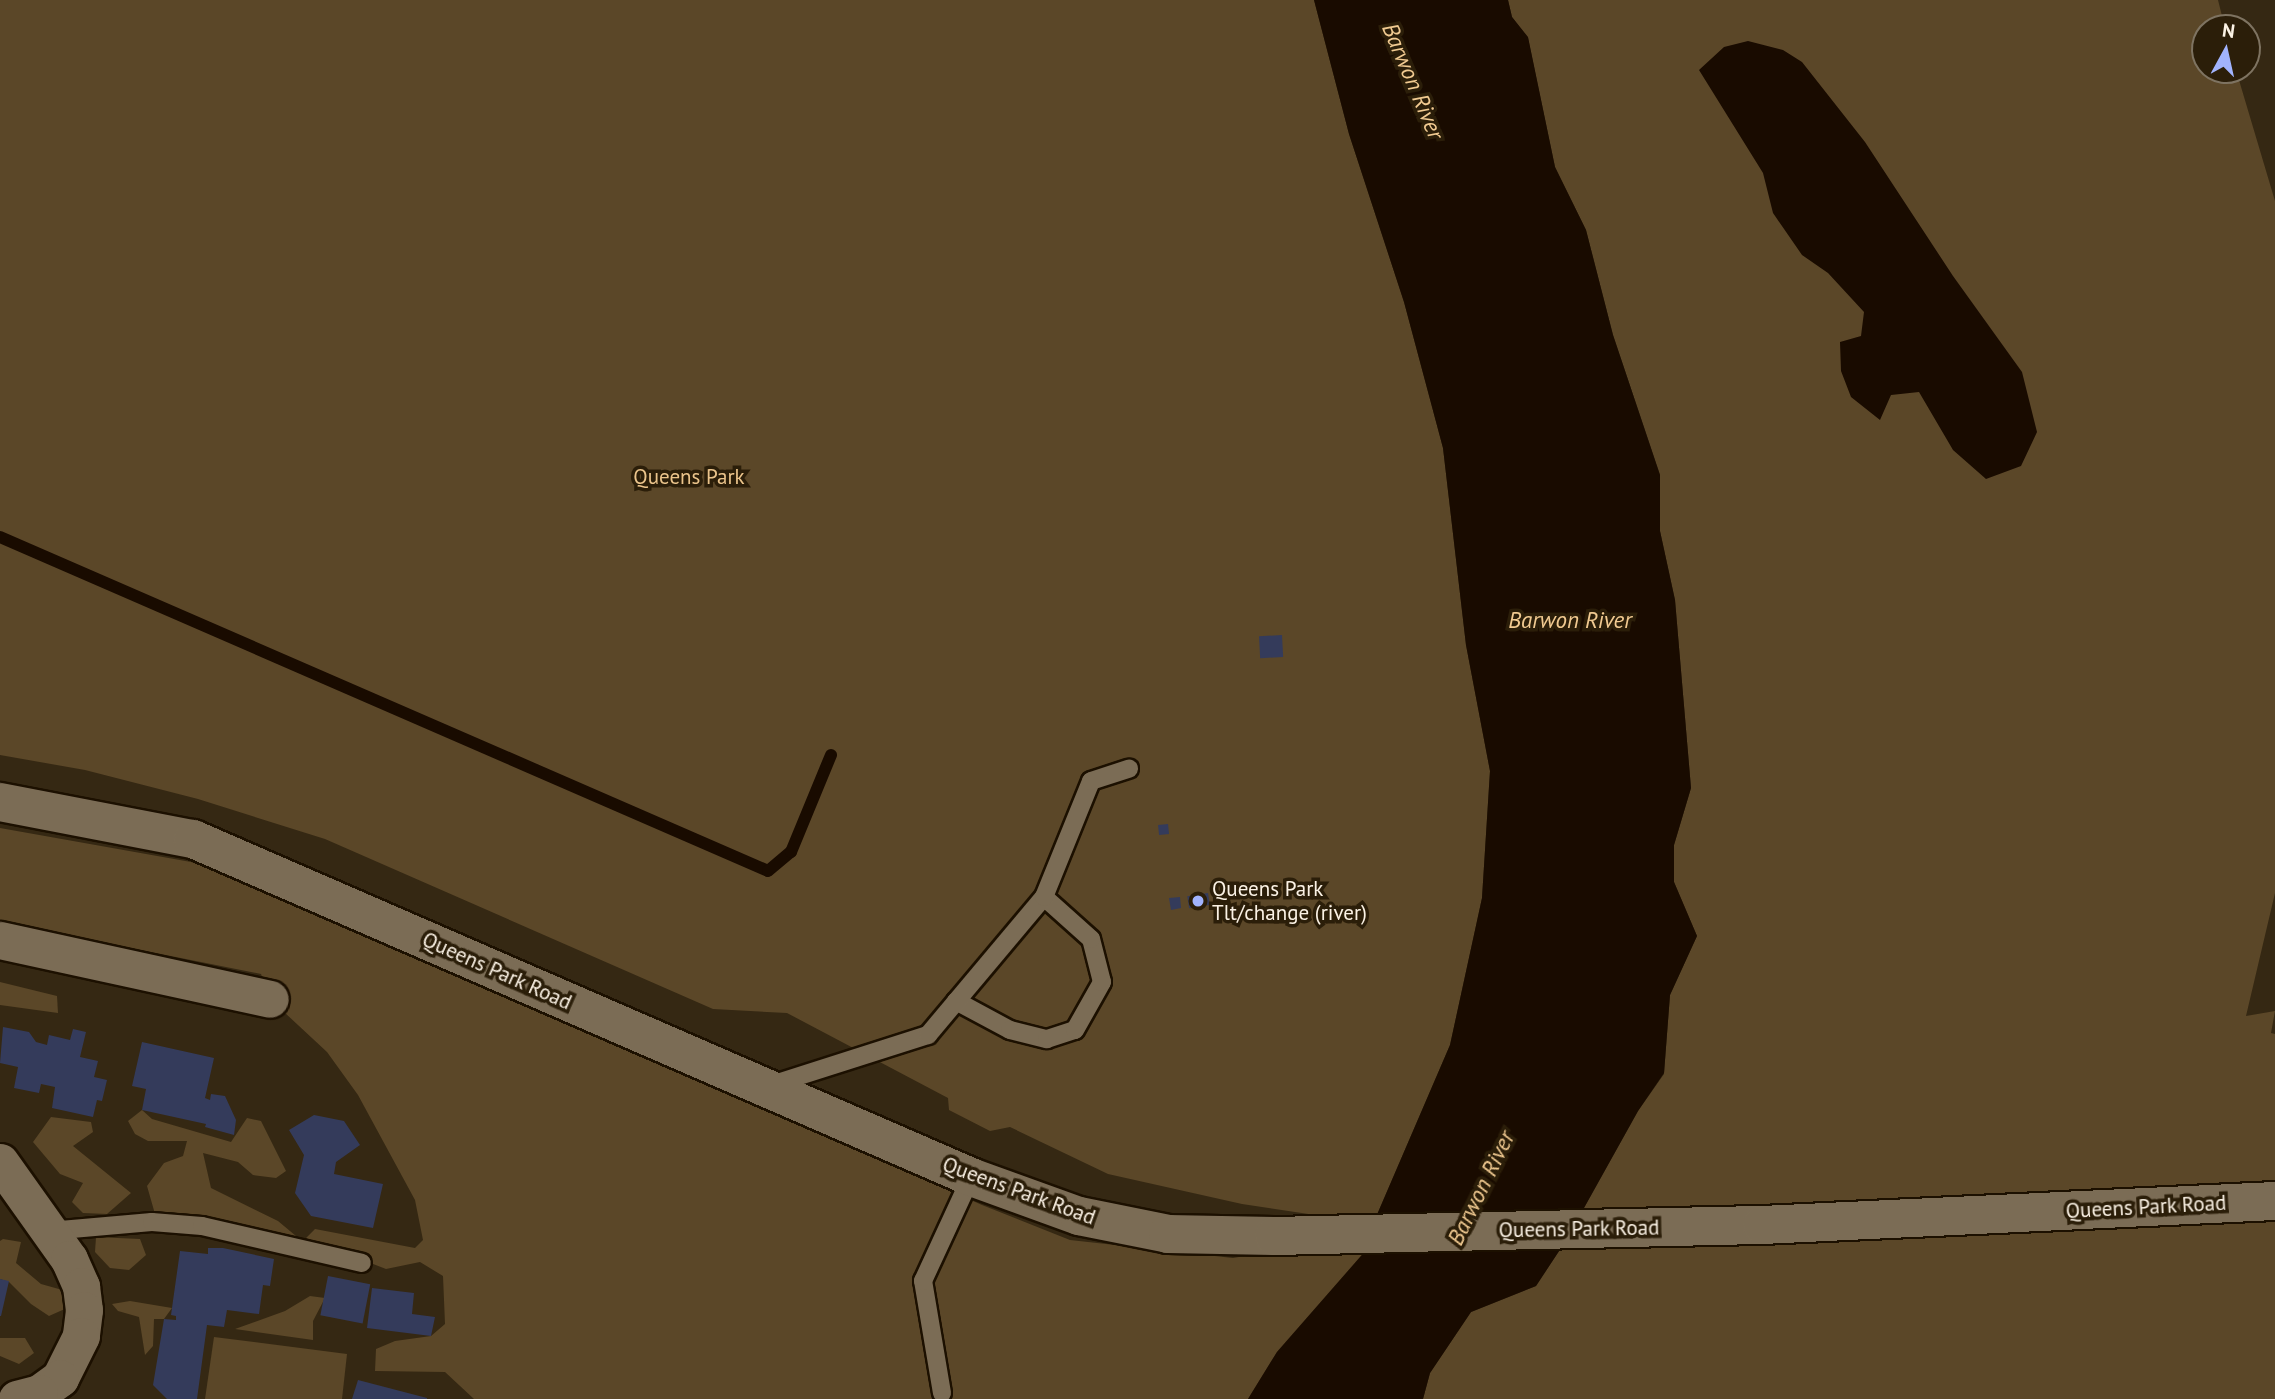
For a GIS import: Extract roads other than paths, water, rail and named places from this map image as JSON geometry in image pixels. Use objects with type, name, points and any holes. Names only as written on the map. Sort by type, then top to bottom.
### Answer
[{"type":"main road","name":"Queens Park Road","points":[[0,802],[193,839],[971,1177],[1079,1216],[1155,1231],[1274,1236],[1762,1225],[2275,1200]]},
{"type":"street","points":[[0,940],[270,999]]},
{"type":"street","points":[[0,1162],[69,1259],[81,1286],[84,1310],[81,1336],[60,1378],[39,1392],[17,1399]]},
{"type":"street","points":[[0,1398],[10,1399]]},
{"type":"lane","points":[[764,1087],[928,1035],[1044,897],[1091,781],[1129,769]]},
{"type":"lane","points":[[956,1001],[1010,1030],[1047,1039],[1075,1030],[1102,982],[1091,939],[1044,897]]},
{"type":"lane","points":[[942,1393],[923,1281],[971,1177]]},
{"type":"lane","points":[[49,1231],[152,1222],[202,1226],[362,1263]]},
{"type":"water","name":"Barwon River","points":[[1314,0],[1508,0],[1512,17],[1528,37],[1555,167],[1586,230],[1613,335],[1660,475],[1660,531],[1675,600],[1691,788],[1674,845],[1674,882],[1697,936],[1670,995],[1664,1073],[1638,1111],[1565,1242],[1536,1286],[1471,1312],[1430,1373],[1423,1399],[1248,1399],[1277,1352],[1368,1248],[1376,1217],[1450,1045],[1482,898],[1490,771],[1466,645],[1443,448],[1404,302],[1349,134]]},
{"type":"water","points":[[1748,41],[1783,50],[1802,62],[1865,142],[1953,276],[2022,372],[2037,432],[2021,466],[1986,479],[1953,450],[1919,392],[1891,395],[1880,420],[1851,397],[1841,371],[1840,342],[1861,336],[1864,312],[1828,273],[1802,255],[1773,213],[1763,173],[1699,70],[1724,47]]},
{"type":"waterway","points":[[0,537],[768,871],[791,852],[831,755]]},
{"type":"place","name":"Queens Park Tlt/change (river)","points":[[1198,901]]},
{"type":"park label","name":"Queens Park","points":[[689,477]]}]
